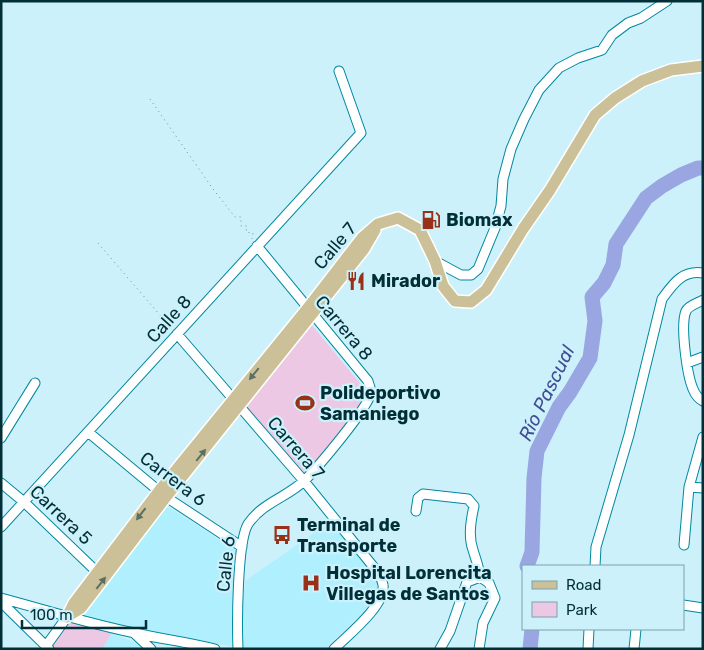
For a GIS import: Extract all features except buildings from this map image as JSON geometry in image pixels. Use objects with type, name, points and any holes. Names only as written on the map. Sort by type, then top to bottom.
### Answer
[{"type":"main road","points":[[435,261],[443,286],[455,300],[471,302],[486,290],[595,115],[615,98],[642,81],[671,70],[703,66]]},
{"type":"main road","name":"Calle 7","points":[[67,617],[74,603],[97,572],[310,312],[362,238],[378,224],[398,218],[420,230],[435,261]]},
{"type":"main road","name":"Calle 7","points":[[67,617],[81,608],[162,494]]},
{"type":"street","points":[[435,261],[461,275],[471,275],[478,269],[495,228],[501,206],[503,178],[511,149],[524,118],[539,90],[559,68],[578,58],[602,50],[612,35],[628,23],[641,18],[667,1]]},
{"type":"street","name":"Calle 8","points":[[1,527],[361,133],[339,71]]},
{"type":"street","name":"Carrera 8","points":[[257,246],[368,382],[371,392],[367,403],[355,420],[304,481]]},
{"type":"street","points":[[595,565],[596,547],[629,435],[662,299],[676,280],[696,272],[703,273]]},
{"type":"street","points":[[703,300],[690,306],[686,311],[684,324],[687,363],[693,391],[703,401]]},
{"type":"street","name":"Carrera 7","points":[[177,334],[304,481],[382,578],[384,586],[378,605],[334,649]]},
{"type":"street","points":[[687,363],[703,357]]},
{"type":"street","points":[[1,438],[35,383]]},
{"type":"street","name":"Carrera 6","points":[[88,432],[162,494],[242,547]]},
{"type":"street","points":[[684,544],[689,487],[703,437]]},
{"type":"street","name":"Calle 6","points":[[238,649],[237,620],[242,547],[247,526],[258,513],[304,481]]},
{"type":"street","name":"Carrera 5","points":[[1,483],[24,502],[97,572]]},
{"type":"street","points":[[689,487],[703,488]]},
{"type":"street","points":[[416,510],[418,498],[423,494],[468,499],[474,506],[470,527],[472,548],[479,565],[480,578]]},
{"type":"street","points":[[440,649],[450,631],[467,582],[480,578],[489,583],[495,598],[483,623],[479,649]]},
{"type":"street","points":[[1,598],[67,617],[215,649]]},
{"type":"street","points":[[1,602],[47,648]]},
{"type":"street","points":[[684,605],[703,608]]},
{"type":"street","name":"Calle 7","points":[[47,648],[67,617]]},
{"type":"street","points":[[588,649],[589,630]]},
{"type":"street","points":[[636,630],[634,648],[644,649]]},
{"type":"street","points":[[135,633],[152,649]]},
{"type":"path","points":[[150,99],[213,189],[235,217],[241,217],[241,226],[248,226],[246,232],[253,233],[252,240],[258,239],[257,246]]},
{"type":"path","points":[[98,243],[177,334]]},
{"type":"shaded area","points":[[164,504],[237,551],[234,647],[79,616]]},
{"type":"shaded area","name":"Hospital Lorencita Villegas de Santos","points":[[331,521],[375,576],[379,586],[372,603],[325,649],[242,648],[241,621],[245,581]]},
{"type":"shaded area","points":[[112,633],[144,646],[148,649],[102,649]]},
{"type":"green space","name":"Polideportivo Samaniego","points":[[311,324],[364,388],[364,399],[358,410],[305,476],[245,407]]},
{"type":"green space","points":[[69,620],[112,633],[102,649],[53,649],[50,646]]},
{"type":"waterway","name":"Río Pascual","points":[[527,565],[532,552],[534,478],[537,451],[559,407],[590,358],[595,321],[592,297],[604,283],[613,265],[616,244],[646,198],[681,175],[698,168],[703,168]]},
{"type":"waterway","name":"Río Pascual","points":[[530,649],[532,630]]},
{"type":"place","name":"Biomax","points":[[431,220]]},
{"type":"place","name":"Mirador","points":[[356,281]]},
{"type":"place","name":"Polideportivo Samaniego","points":[[305,403]]},
{"type":"place","name":"Terminal de Transporte","points":[[282,535]]},
{"type":"place","name":"Hospital Lorencita Villegas de Santos","points":[[311,583]]}]
